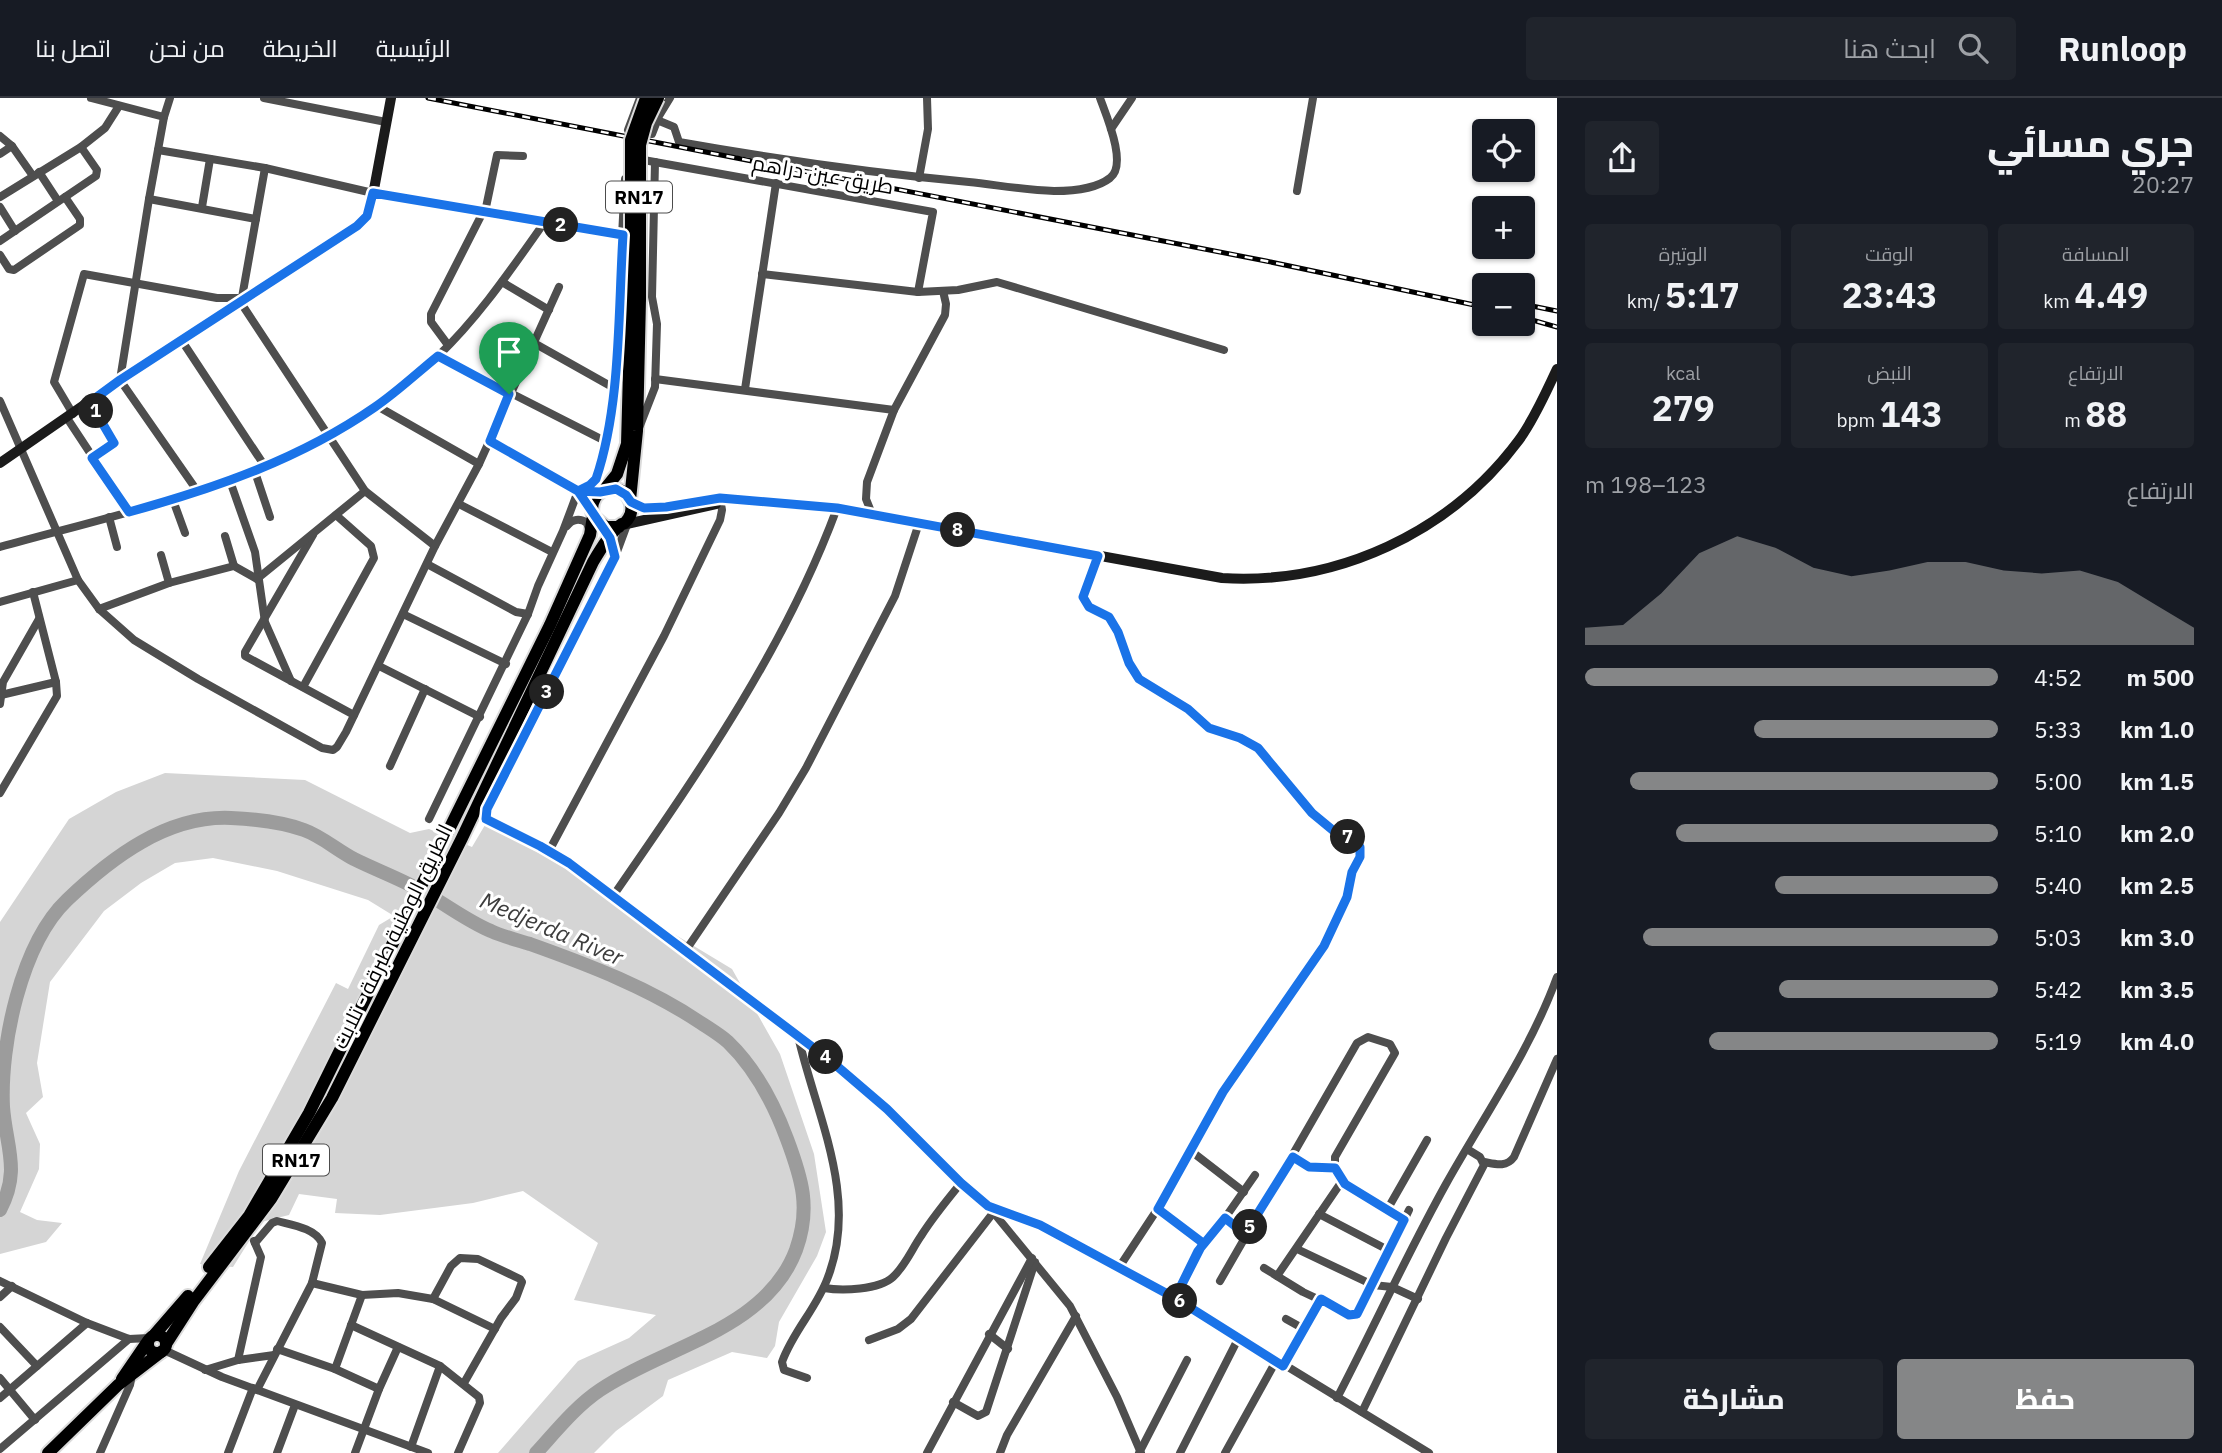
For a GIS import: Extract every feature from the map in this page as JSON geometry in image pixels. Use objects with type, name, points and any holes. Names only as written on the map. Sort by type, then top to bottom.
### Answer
[{"type":"main road","name":"RN17","points":[[625,523],[630,501],[637,431],[631,141],[646,98]]},
{"type":"main road","name":"RN17","points":[[595,516],[595,497],[617,474],[629,428],[640,145],[646,123],[658,98]]},
{"type":"main road","points":[[602,491],[622,491],[630,501]]},
{"type":"main road","points":[[595,516],[606,527],[625,523]]},
{"type":"main road","name":"الطريق الوطنية طبرقة - تلابت","points":[[48,1453],[130,1372],[151,1338],[186,1300],[249,1216],[274,1176],[309,1113],[504,720],[590,535],[595,516]]},
{"type":"main road","name":"الطريق الوطنية طبرقة - تلابت","points":[[130,1372],[164,1349],[193,1303],[250,1239],[299,1155],[332,1098],[462,838],[593,562],[625,523]]},
{"type":"main road","points":[[151,1338],[161,1336],[164,1349]]},
{"type":"street","points":[[91,98],[164,117]]},
{"type":"street","points":[[170,98],[149,199],[120,380],[198,492]]},
{"type":"street","points":[[264,98],[386,122]]},
{"type":"street","points":[[0,463],[120,380],[363,221],[373,193],[391,98]]},
{"type":"street","points":[[640,98],[628,130],[652,134],[670,98]]},
{"type":"street","points":[[928,98],[928,129],[919,178],[1056,191],[1090,187],[1112,178],[1117,167],[1116,146],[1100,98]]},
{"type":"street","points":[[1111,129],[1132,98]]},
{"type":"street","points":[[1297,191],[1313,98]]},
{"type":"street","points":[[0,197],[81,147],[105,128],[119,106]]},
{"type":"street","name":"طريق عين دراهم","points":[[657,120],[674,127],[679,142],[919,178]]},
{"type":"street","points":[[0,136],[80,219],[80,225],[14,270],[9,269],[0,255]]},
{"type":"street","points":[[0,155],[12,146]]},
{"type":"street","points":[[0,241],[98,173],[81,147]]},
{"type":"street","points":[[158,150],[265,168],[373,193],[623,235],[614,388],[602,460],[594,482],[578,491],[506,664],[429,819]]},
{"type":"street","points":[[448,345],[430,322],[431,314],[484,212],[497,155],[523,156]]},
{"type":"street","name":"طريق عين دراهم","points":[[623,235],[626,157],[933,212],[918,292]]},
{"type":"street","points":[[202,207],[210,159]]},
{"type":"street","points":[[637,431],[652,397],[655,379],[657,324],[652,297],[655,162]]},
{"type":"street","points":[[265,168],[241,300],[365,491],[435,546]]},
{"type":"street","points":[[745,389],[776,183]]},
{"type":"street","points":[[149,199],[256,219]]},
{"type":"street","points":[[0,207],[15,231]]},
{"type":"street","points":[[0,547],[198,492],[266,468],[329,436],[377,406],[438,356],[502,282],[544,223]]},
{"type":"street","points":[[129,512],[92,458],[54,382],[82,276],[88,273],[217,298],[241,300]]},
{"type":"street","points":[[762,274],[918,292],[1002,283],[1224,350]]},
{"type":"street","points":[[502,282],[549,310]]},
{"type":"street","points":[[0,401],[78,580],[99,609],[134,640],[198,679],[322,748],[332,750],[337,747],[354,715],[435,546],[479,464],[559,287]]},
{"type":"street","points":[[872,514],[866,499],[867,482],[894,410],[945,315],[943,291]]},
{"type":"street","points":[[183,341],[266,468]]},
{"type":"street","points":[[534,343],[614,388]]},
{"type":"street","points":[[438,356],[607,442]]},
{"type":"street","points":[[630,501],[638,506],[651,508],[739,499],[837,508],[1195,574],[1245,580],[1303,575],[1365,557],[1407,538],[1465,498],[1519,440],[1557,369]]},
{"type":"street","points":[[655,379],[894,410]]},
{"type":"street","points":[[90,402],[114,443],[92,458]]},
{"type":"street","points":[[377,406],[479,464]]},
{"type":"street","points":[[490,441],[578,491],[610,538],[615,557]]},
{"type":"street","points":[[602,460],[604,473],[610,476],[617,474]]},
{"type":"street","points":[[255,472],[270,517]]},
{"type":"street","points":[[230,481],[255,552],[265,622],[291,681]]},
{"type":"street","points":[[257,579],[365,491]]},
{"type":"street","points":[[578,491],[602,491]]},
{"type":"street","points":[[173,500],[185,533]]},
{"type":"street","points":[[720,500],[625,523],[615,557],[485,816],[487,821],[549,851],[613,896],[831,1061],[887,1109],[990,1209],[1059,1291],[1076,1316],[1117,1397],[1140,1453]]},
{"type":"street","points":[[549,851],[664,636],[720,520],[720,500]]},
{"type":"street","points":[[459,504],[552,552]]},
{"type":"street","points":[[613,896],[712,751],[755,680],[818,560],[837,508]]},
{"type":"street","points":[[303,687],[374,558],[371,546],[336,515]]},
{"type":"street","points":[[109,517],[117,547]]},
{"type":"street","points":[[563,531],[572,521],[580,520],[589,525],[590,535]]},
{"type":"street","points":[[686,950],[779,813],[812,756],[895,596],[919,523]]},
{"type":"street","points":[[313,535],[245,656],[354,715]]},
{"type":"street","points":[[225,536],[234,566],[257,579]]},
{"type":"street","points":[[160,555],[169,583]]},
{"type":"street","points":[[1098,556],[1083,597],[1089,607],[1109,617],[1139,679],[1188,709],[1209,728],[1240,738],[1258,748],[1312,813],[1335,832],[1352,839],[1360,847],[1360,857],[1352,872],[1347,897],[1324,946],[1223,1092],[1158,1209],[1118,1269]]},
{"type":"street","points":[[427,564],[516,612],[528,614]]},
{"type":"street","points":[[99,609],[169,583],[234,566]]},
{"type":"street","points":[[0,612],[3,601],[78,580]]},
{"type":"street","points":[[0,793],[57,696],[56,682],[33,592]]},
{"type":"street","points":[[403,614],[506,664]]},
{"type":"street","points":[[0,704],[3,682],[39,619]]},
{"type":"street","points":[[379,666],[480,717]]},
{"type":"street","points":[[1,695],[56,682]]},
{"type":"street","points":[[390,766],[425,689]]},
{"type":"street","points":[[1337,1398],[1418,1235],[1510,1075],[1556,984]]},
{"type":"street","points":[[798,1036],[806,1074],[833,1160],[838,1194],[839,1231],[833,1264],[824,1288],[802,1321],[782,1362],[785,1370],[807,1378]]},
{"type":"street","points":[[1220,1281],[1357,1043],[1368,1037],[1390,1044],[1395,1053],[1335,1157],[1335,1168],[1345,1184],[1404,1220]]},
{"type":"street","points":[[1467,1149],[1484,1162],[1501,1165],[1511,1161],[1557,1059]]},
{"type":"street","points":[[1387,1210],[1427,1140]]},
{"type":"street","points":[[1191,1151],[1244,1192]]},
{"type":"street","points":[[1293,1157],[1309,1167],[1335,1168]]},
{"type":"street","points":[[1362,1412],[1484,1162]]},
{"type":"street","points":[[1175,1298],[1203,1243],[1225,1218],[1255,1175]]},
{"type":"street","points":[[824,1288],[858,1289],[893,1277],[961,1183]]},
{"type":"street","points":[[1277,1276],[1340,1184],[1345,1184]]},
{"type":"street","points":[[990,1209],[1040,1225],[1175,1298],[1429,1453]]},
{"type":"street","points":[[869,1340],[903,1326],[911,1319],[990,1209]]},
{"type":"street","points":[[1158,1209],[1203,1243]]},
{"type":"street","points":[[1264,1268],[1354,1316],[1373,1285],[1409,1210]]},
{"type":"street","points":[[1319,1214],[1390,1251]]},
{"type":"street","points":[[1225,1218],[1245,1234]]},
{"type":"street","points":[[228,1453],[255,1389],[312,1283],[322,1250],[320,1237],[313,1232],[277,1221],[250,1239],[261,1257],[238,1360]]},
{"type":"street","points":[[1297,1249],[1373,1285],[1392,1287],[1418,1299]]},
{"type":"street","points":[[433,1299],[456,1260],[478,1259],[522,1282],[516,1298],[464,1383]]},
{"type":"street","points":[[927,1453],[989,1335],[1033,1260]]},
{"type":"street","points":[[953,1402],[978,1416],[984,1415],[1008,1349],[1033,1260]]},
{"type":"street","points":[[0,1281],[87,1323],[129,1339],[151,1338]]},
{"type":"street","points":[[312,1283],[362,1295],[398,1293],[433,1299],[495,1329]]},
{"type":"street","points":[[0,1297],[12,1286]]},
{"type":"street","points":[[335,1369],[362,1295]]},
{"type":"street","points":[[1225,1453],[1321,1299]]},
{"type":"street","points":[[1000,1453],[1007,1435],[1076,1316]]},
{"type":"street","points":[[1286,1319],[1304,1329]]},
{"type":"street","points":[[0,1398],[87,1323]]},
{"type":"street","points":[[351,1325],[440,1366],[479,1397],[480,1403],[458,1453]]},
{"type":"street","points":[[0,1327],[37,1366]]},
{"type":"street","points":[[989,1335],[1008,1349]]},
{"type":"street","points":[[1180,1453],[1239,1337]]},
{"type":"street","points":[[0,1450],[129,1339]]},
{"type":"street","points":[[355,1453],[398,1347]]},
{"type":"street","points":[[164,1349],[205,1370],[405,1448],[428,1453]]},
{"type":"street","points":[[205,1370],[276,1352],[335,1369],[379,1389]]},
{"type":"street","points":[[1140,1453],[1187,1360]]},
{"type":"street","points":[[405,1448],[440,1366]]},
{"type":"street","points":[[100,1453],[130,1385],[130,1372]]},
{"type":"street","points":[[0,1378],[35,1420]]},
{"type":"street","points":[[276,1453],[295,1405]]},
{"type":"shaded area","points":[[165,773],[305,780],[410,833],[429,829],[472,847],[485,825],[543,855],[732,969],[780,1054],[814,1154],[826,1232],[817,1256],[779,1322],[775,1346],[767,1358],[732,1352],[668,1380],[663,1396],[616,1431],[594,1453],[498,1453],[578,1361],[629,1338],[656,1315],[574,1300],[598,1243],[523,1191],[473,1203],[380,1215],[335,1213],[337,1199],[299,1194],[289,1215],[261,1222],[233,1267],[200,1264],[239,1171],[336,983],[348,989],[379,925],[394,916],[368,900],[277,871],[213,858],[175,863],[141,883],[104,911],[50,982],[37,1063],[43,1097],[26,1113],[40,1144],[39,1169],[20,1212],[37,1220],[62,1223],[46,1242],[0,1254],[0,922],[69,819],[116,792]]},
{"type":"waterway","name":"Medjerda River","points":[[0,1210],[10,1183],[11,1170],[3,1107],[5,1055],[10,1026],[26,968],[51,919],[84,884],[121,855],[142,842],[185,824],[207,819],[240,818],[277,823],[310,833],[354,859],[418,889],[483,927],[618,978],[681,1010],[728,1042],[738,1052],[763,1087],[792,1154],[803,1194],[803,1221],[796,1250],[782,1277],[762,1299],[738,1318],[626,1375],[591,1396],[536,1453]]},
{"type":"railway","points":[[428,98],[1266,261],[1472,304]]},
{"type":"railway","points":[[1535,307],[1557,311]]},
{"type":"railway","points":[[1535,321],[1557,327]]},
{"type":"route","points":[[509,394],[438,356],[377,406],[329,436],[266,468],[129,512],[92,458],[114,443],[90,402],[357,226],[367,216],[373,193],[623,235],[609,433],[596,479],[578,491],[610,538],[615,557],[487,809],[487,821],[517,834],[569,863],[831,1061],[887,1109],[961,1183],[988,1206],[1040,1225],[1175,1298],[1203,1243],[1225,1218],[1245,1234],[1293,1157],[1309,1167],[1335,1168],[1345,1184],[1404,1220],[1357,1314],[1349,1315],[1321,1299],[1283,1366],[1175,1298],[1198,1251],[1203,1243],[1158,1209],[1223,1092],[1324,946],[1347,897],[1352,872],[1361,852],[1355,841],[1335,832],[1312,813],[1258,748],[1240,738],[1209,728],[1188,709],[1139,679],[1107,614],[1085,604],[1083,594],[1098,556],[837,508],[720,498],[651,508],[638,506],[616,489],[600,492],[578,491],[490,441],[509,394]]}]
